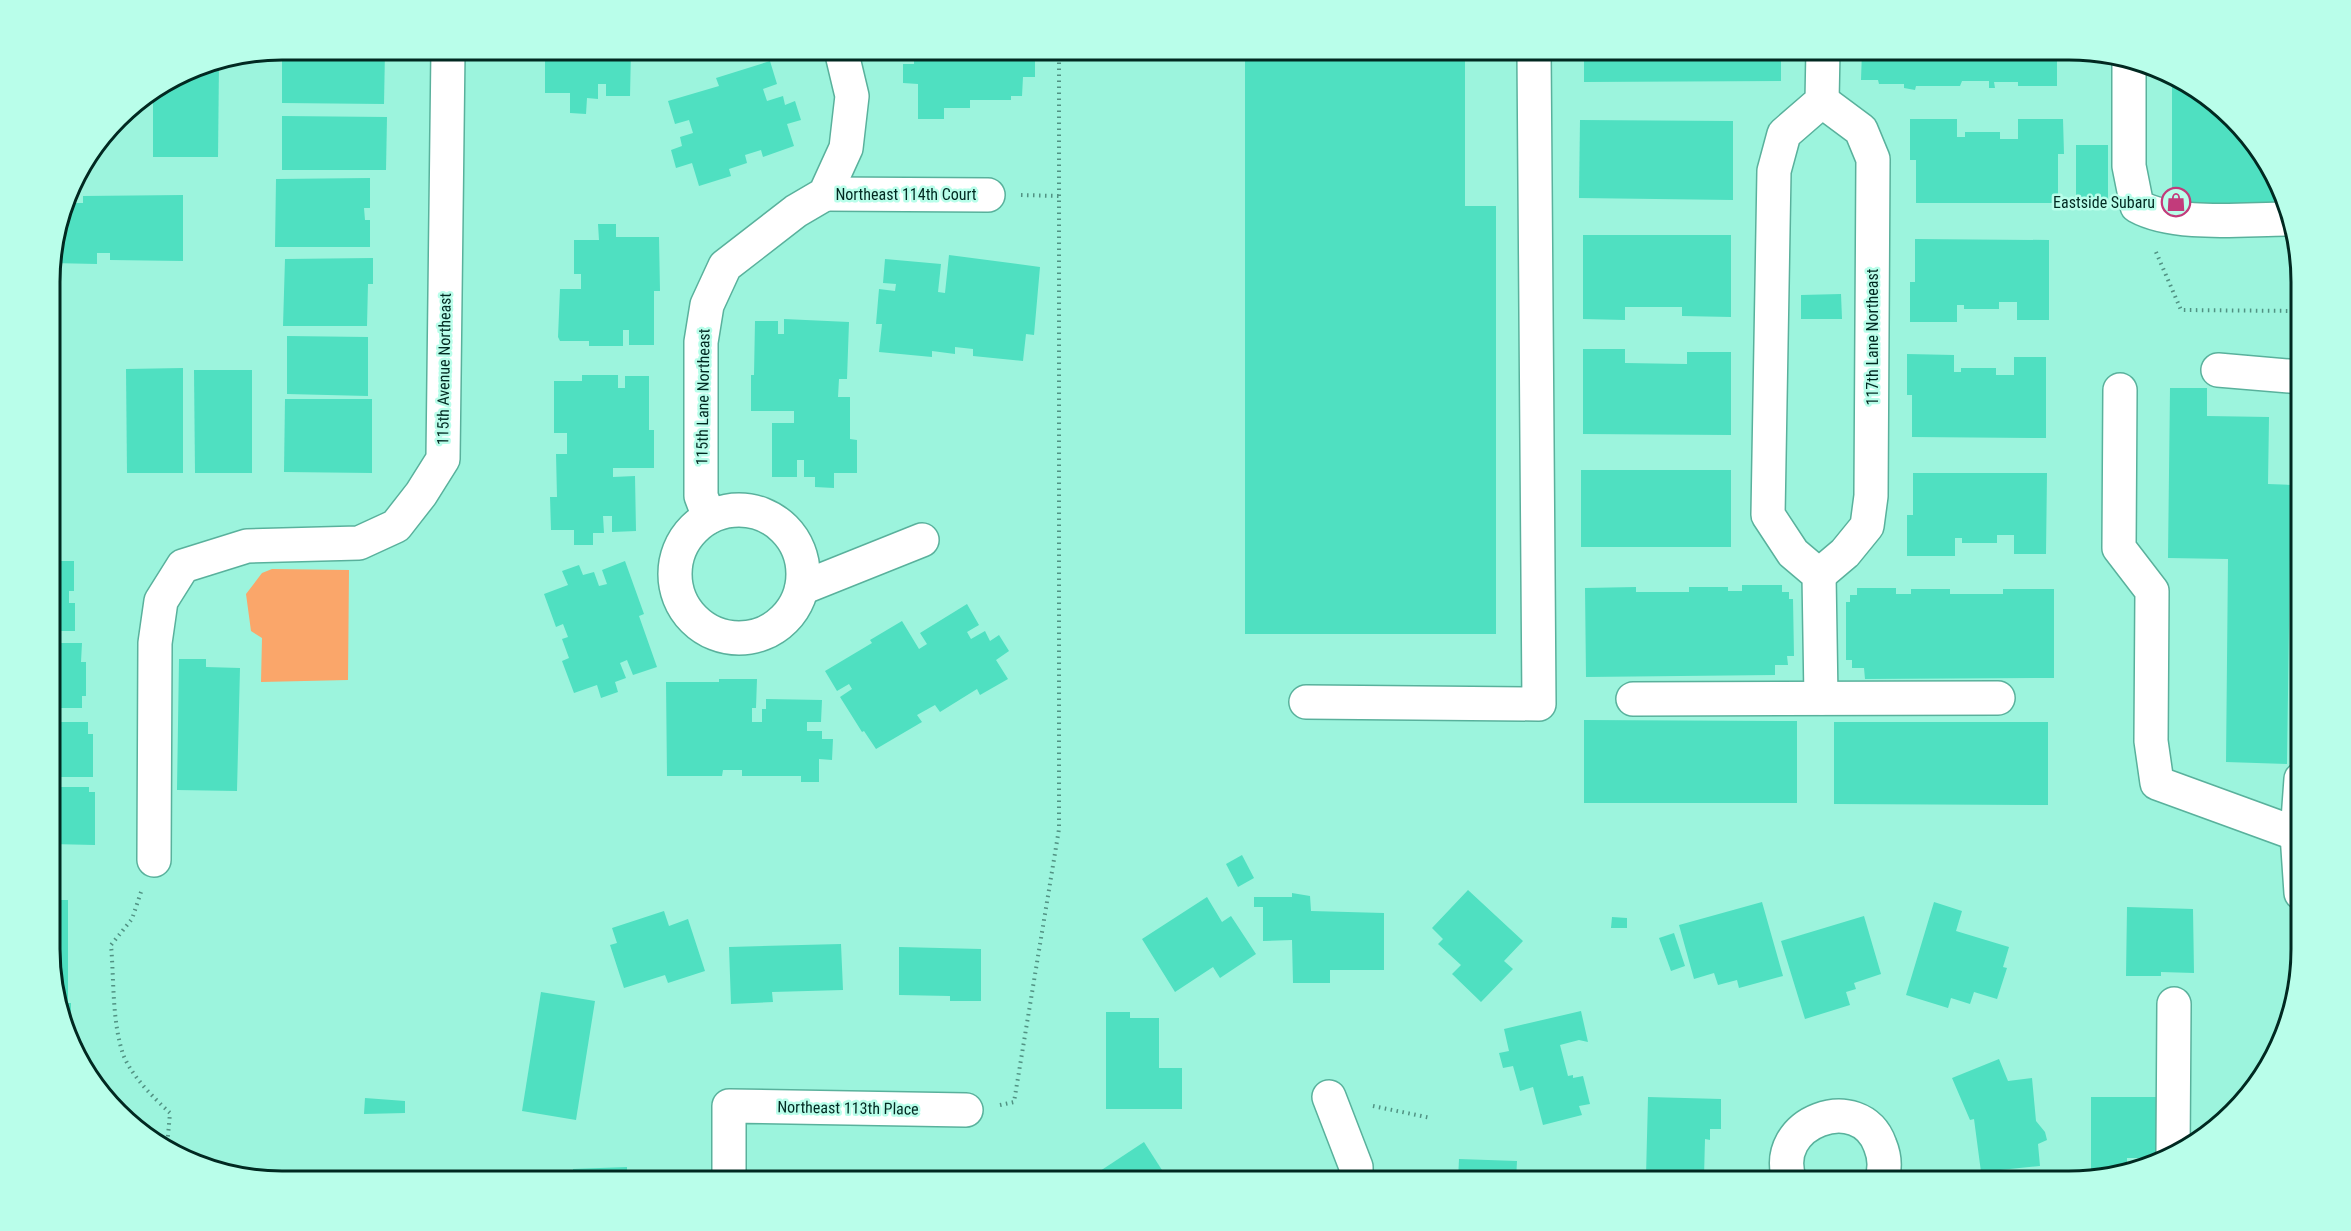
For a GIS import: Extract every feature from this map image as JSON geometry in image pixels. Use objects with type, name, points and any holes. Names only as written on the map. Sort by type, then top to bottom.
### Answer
[{"type":"street","name":"115th Avenue Northeast","points":[[154,860],[155,642],[161,601],[183,566],[247,546],[359,543],[396,526],[421,494],[443,459],[448,60]]},
{"type":"street","points":[[825,194],[846,148],[852,96],[843,60]]},
{"type":"street","points":[[1306,702],[1539,704],[1534,60]]},
{"type":"street","points":[[1821,698],[1819,575],[1793,553],[1768,514],[1774,171],[1784,134],[1822,101],[1823,60]]},
{"type":"street","points":[[2129,69],[2129,166],[2137,206],[2152,214],[2175,219],[2281,219]]},
{"type":"street","name":"117th Lane Northeast","points":[[1819,575],[1845,553],[1867,526],[1871,495],[1873,159],[1861,130],[1822,101]]},
{"type":"street","name":"Northeast 114th Court","points":[[825,194],[988,195]]},
{"type":"street","name":"115th Lane Northeast","points":[[709,517],[701,495],[701,342],[707,305],[725,266],[796,211],[825,194]]},
{"type":"street","points":[[2218,370],[2291,375]]},
{"type":"street","points":[[2120,390],[2119,548],[2152,591],[2151,741],[2157,783],[2291,832]]},
{"type":"street","points":[[745,510],[762,514],[778,523],[791,536],[799,552],[803,570],[802,588],[796,604],[784,619],[770,630],[752,636],[734,638],[716,634],[701,625],[688,611],[679,596],[675,578],[677,560],[684,542],[694,528],[709,517],[726,511],[745,510]]},
{"type":"street","points":[[802,588],[922,540]]},
{"type":"street","points":[[1633,699],[1998,698]]},
{"type":"street","points":[[2174,1004],[2174,1144]]},
{"type":"street","points":[[1329,1097],[1356,1171]]},
{"type":"street","name":"Northeast 113th Place","points":[[729,1171],[729,1106],[966,1110]]},
{"type":"street","points":[[1787,1171],[1787,1157],[1792,1140],[1818,1119],[1835,1116],[1852,1118],[1867,1126],[1878,1139],[1884,1156],[1884,1171]]},
{"type":"path","points":[[966,1110],[1014,1102],[1059,829],[1059,60]]},
{"type":"path","points":[[2137,206],[2181,310],[2291,311]]},
{"type":"path","points":[[154,860],[132,919],[111,945],[117,1025],[122,1053],[146,1090],[170,1113],[168,1139]]},
{"type":"path","points":[[1329,1097],[1431,1118]]},
{"type":"shaded area","points":[[272,569],[349,570],[348,680],[261,682],[262,638],[251,631],[246,594],[262,573]]},
{"type":"building","points":[[282,60],[385,60],[384,104],[282,103]]},
{"type":"building","points":[[545,60],[631,60],[630,96],[606,96],[606,84],[598,84],[598,99],[587,98],[586,114],[570,113],[570,93],[545,93]]},
{"type":"building","points":[[914,60],[1035,60],[1035,77],[1023,77],[1022,96],[1011,96],[1011,100],[970,100],[970,108],[944,108],[944,119],[918,119],[918,84],[903,83],[903,64],[914,64]]},
{"type":"building","points":[[1245,60],[1465,60],[1465,206],[1496,206],[1496,634],[1245,634]]},
{"type":"building","points":[[1584,60],[1781,60],[1781,81],[1584,82]]},
{"type":"building","points":[[1862,60],[2057,60],[2057,86],[2018,86],[2018,82],[1994,82],[1995,88],[1989,88],[1989,81],[1962,81],[1960,86],[1916,86],[1915,90],[1904,88],[1904,84],[1879,84],[1878,80],[1861,80]]},
{"type":"building","points":[[770,61],[777,84],[763,89],[767,101],[783,96],[785,105],[795,101],[801,120],[787,124],[794,146],[763,157],[761,150],[745,155],[747,163],[729,169],[731,176],[699,186],[692,163],[676,168],[671,150],[682,146],[680,137],[693,133],[689,120],[675,124],[668,101],[719,86],[716,78]]},
{"type":"building","points":[[219,70],[218,157],[153,157],[153,102],[184,83]]},
{"type":"building","points":[[2172,86],[2204,106],[2236,136],[2261,171],[2278,208],[2172,208]]},
{"type":"building","points":[[282,116],[387,117],[386,170],[282,170]]},
{"type":"building","points":[[1910,119],[1957,119],[1957,137],[1965,137],[1965,132],[2000,132],[2000,139],[2018,139],[2018,119],[2063,119],[2064,154],[2058,154],[2058,203],[1916,203],[1916,160],[1910,160]]},
{"type":"building","points":[[1580,120],[1733,121],[1733,200],[1579,198]]},
{"type":"building","points":[[2076,145],[2108,145],[2108,206],[2076,207]]},
{"type":"building","points":[[370,178],[370,208],[364,208],[365,220],[370,220],[370,247],[275,247],[276,179]]},
{"type":"building","points":[[183,195],[183,261],[110,260],[110,253],[97,253],[97,264],[61,263],[64,239],[72,211],[75,203],[83,203],[83,196]]},
{"type":"building","points":[[598,224],[616,224],[616,237],[659,237],[660,291],[654,291],[654,345],[629,345],[629,330],[623,330],[623,346],[589,346],[589,341],[560,341],[558,337],[560,289],[581,289],[581,274],[574,274],[574,240],[599,240]]},
{"type":"building","points":[[1583,235],[1731,235],[1731,317],[1682,316],[1682,307],[1625,307],[1625,320],[1583,319]]},
{"type":"building","points":[[1915,239],[2049,240],[2049,320],[2017,320],[2017,302],[1999,302],[1999,309],[1964,309],[1964,305],[1957,305],[1957,322],[1910,322],[1910,282],[1915,282]]},
{"type":"building","points":[[949,255],[1040,267],[1034,335],[1026,334],[1023,361],[973,356],[973,349],[955,347],[955,354],[932,351],[932,357],[879,352],[882,324],[876,324],[879,289],[895,291],[896,284],[883,283],[885,259],[941,264],[938,292],[945,293]]},
{"type":"building","points":[[373,258],[373,284],[368,284],[367,326],[283,326],[285,259]]},
{"type":"building","points":[[1841,294],[1842,319],[1801,319],[1801,295]]},
{"type":"building","points":[[784,319],[849,322],[847,379],[839,379],[838,397],[850,397],[850,439],[857,440],[857,473],[834,473],[834,488],[815,487],[815,477],[804,477],[804,460],[797,460],[797,477],[772,477],[772,423],[794,423],[794,411],[751,411],[755,321],[778,321],[778,334],[784,334]]},
{"type":"building","points":[[287,336],[368,337],[368,396],[287,394]]},
{"type":"building","points":[[1583,349],[1625,349],[1625,363],[1687,364],[1687,352],[1731,352],[1731,435],[1583,434]]},
{"type":"building","points":[[1907,354],[1954,355],[1954,372],[1961,372],[1961,368],[1996,368],[1996,375],[2014,375],[2014,357],[2046,357],[2046,438],[1912,437],[1912,395],[1907,395]]},
{"type":"building","points":[[183,368],[183,473],[127,473],[126,369]]},
{"type":"building","points":[[194,370],[252,370],[252,473],[195,473]]},
{"type":"building","points":[[582,375],[618,375],[618,388],[625,388],[625,376],[649,376],[649,430],[654,430],[654,468],[613,468],[613,477],[635,476],[636,531],[612,532],[612,516],[603,516],[604,533],[593,533],[593,545],[574,545],[574,530],[551,530],[550,497],[557,497],[556,454],[567,454],[567,433],[554,433],[554,381],[582,381]]},
{"type":"building","points":[[2170,388],[2207,388],[2207,416],[2269,417],[2268,484],[2291,485],[2287,764],[2226,762],[2228,559],[2168,558]]},
{"type":"building","points":[[285,399],[372,399],[372,473],[284,472]]},
{"type":"building","points":[[1581,470],[1731,470],[1731,547],[1581,547]]},
{"type":"building","points":[[1913,473],[2047,473],[2046,554],[2014,554],[2014,535],[1997,535],[1997,543],[1962,543],[1962,538],[1955,538],[1955,556],[1907,556],[1907,515],[1913,515]]},
{"type":"building","points":[[60,561],[74,561],[74,591],[69,591],[69,603],[75,603],[75,631],[60,631]]},
{"type":"building","points":[[625,561],[644,614],[639,616],[657,667],[633,675],[627,660],[620,663],[626,678],[615,682],[618,692],[601,698],[597,685],[574,693],[562,661],[569,658],[562,639],[568,637],[563,624],[556,627],[544,594],[568,585],[562,571],[579,565],[583,575],[594,572],[599,586],[607,584],[602,570]]},
{"type":"building","points":[[1742,585],[1782,585],[1782,592],[1789,592],[1789,599],[1793,599],[1794,656],[1787,656],[1788,665],[1775,665],[1775,675],[1586,677],[1585,588],[1636,587],[1636,592],[1689,592],[1689,587],[1728,587],[1728,591],[1742,591]]},
{"type":"building","points":[[1857,588],[1896,588],[1896,594],[1911,594],[1911,589],[1950,589],[1950,594],[2003,594],[2003,589],[2054,589],[2054,678],[1865,679],[1864,668],[1852,668],[1852,660],[1846,660],[1846,602],[1850,602],[1850,595],[1857,595]]},
{"type":"building","points":[[967,604],[979,625],[967,632],[971,639],[985,631],[990,641],[999,635],[1009,651],[996,660],[1008,679],[980,695],[977,689],[940,712],[935,705],[917,715],[922,722],[876,749],[864,731],[862,732],[840,697],[852,689],[849,684],[837,691],[825,671],[872,643],[870,640],[902,621],[919,649],[927,644],[920,633]]},
{"type":"building","points":[[60,643],[82,643],[81,662],[86,662],[86,696],[82,696],[82,708],[60,708]]},
{"type":"building","points":[[179,659],[206,659],[206,667],[240,668],[237,791],[177,790]]},
{"type":"building","points":[[719,679],[757,679],[756,708],[752,708],[752,722],[762,722],[762,709],[766,709],[766,699],[822,700],[821,722],[807,722],[807,731],[822,731],[822,739],[833,739],[832,760],[819,759],[819,782],[801,782],[801,776],[742,776],[742,770],[723,770],[722,776],[667,776],[666,682],[719,682]]},
{"type":"building","points":[[1584,720],[1797,721],[1797,803],[1584,803]]},
{"type":"building","points":[[60,722],[88,722],[88,734],[93,734],[93,777],[60,777]]},
{"type":"building","points":[[1834,722],[2048,722],[2048,805],[1834,804]]},
{"type":"building","points":[[60,787],[89,787],[89,792],[95,792],[95,845],[60,844]]},
{"type":"building","points":[[1242,855],[1254,878],[1238,887],[1226,864]]},
{"type":"building","points":[[1468,890],[1523,941],[1504,961],[1513,969],[1481,1002],[1452,974],[1461,965],[1438,944],[1443,939],[1432,928]]},
{"type":"building","points":[[1292,893],[1310,896],[1311,911],[1384,913],[1384,970],[1330,970],[1330,983],[1293,983],[1292,940],[1263,941],[1263,907],[1254,907],[1254,897],[1292,897]]},
{"type":"building","points":[[1207,897],[1222,922],[1231,916],[1256,954],[1220,978],[1213,967],[1175,992],[1142,939]]},
{"type":"building","points":[[60,900],[68,900],[68,1003],[71,1003],[71,1016],[64,992],[60,963]]},
{"type":"building","points":[[1762,902],[1783,976],[1739,988],[1737,980],[1718,985],[1714,973],[1694,979],[1679,925]]},
{"type":"building","points":[[1934,902],[1962,911],[1956,931],[2009,947],[2003,967],[2007,968],[1997,999],[1974,992],[1970,1004],[1951,998],[1948,1008],[1906,995]]},
{"type":"building","points":[[2127,907],[2193,909],[2194,973],[2161,972],[2161,976],[2126,976]]},
{"type":"building","points":[[664,911],[669,926],[688,919],[705,971],[668,983],[665,975],[624,988],[610,945],[617,943],[612,928]]},
{"type":"building","points":[[1864,916],[1881,974],[1854,983],[1856,989],[1846,992],[1850,1005],[1805,1019],[1781,941]]},
{"type":"building","points":[[1612,917],[1627,918],[1627,928],[1611,928]]},
{"type":"building","points":[[1674,933],[1685,966],[1671,971],[1659,938]]},
{"type":"building","points":[[841,944],[843,990],[772,992],[773,1002],[731,1004],[729,947]]},
{"type":"building","points":[[899,947],[981,949],[981,1001],[950,1001],[950,996],[899,995]]},
{"type":"building","points":[[541,992],[595,1001],[576,1120],[522,1111]]},
{"type":"building","points":[[1581,1011],[1588,1042],[1579,1040],[1560,1045],[1568,1076],[1573,1075],[1573,1078],[1583,1076],[1590,1104],[1579,1106],[1582,1115],[1543,1125],[1533,1087],[1520,1091],[1513,1066],[1503,1068],[1499,1053],[1509,1051],[1504,1029]]},
{"type":"building","points":[[1106,1012],[1130,1012],[1130,1018],[1159,1018],[1159,1068],[1182,1068],[1182,1109],[1106,1109]]},
{"type":"building","points":[[1999,1059],[2008,1081],[2032,1078],[2036,1121],[2045,1132],[2047,1140],[2038,1144],[2040,1166],[1981,1171],[1974,1119],[1970,1120],[1952,1078]]},
{"type":"building","points":[[1648,1097],[1721,1099],[1721,1129],[1710,1129],[1710,1140],[1705,1139],[1704,1171],[1646,1171]]},
{"type":"building","points":[[2091,1097],[2156,1097],[2156,1153],[2143,1158],[2127,1158],[2127,1163],[2091,1170]]},
{"type":"building","points":[[365,1098],[405,1101],[405,1113],[364,1114]]},
{"type":"building","points":[[1144,1142],[1163,1171],[1100,1171]]},
{"type":"building","points":[[1459,1159],[1517,1161],[1516,1171],[1458,1171]]},
{"type":"building","points":[[627,1167],[627,1171],[573,1171],[573,1169]]},
{"type":"place","name":"Eastside Subaru","points":[[2176,202]]}]
